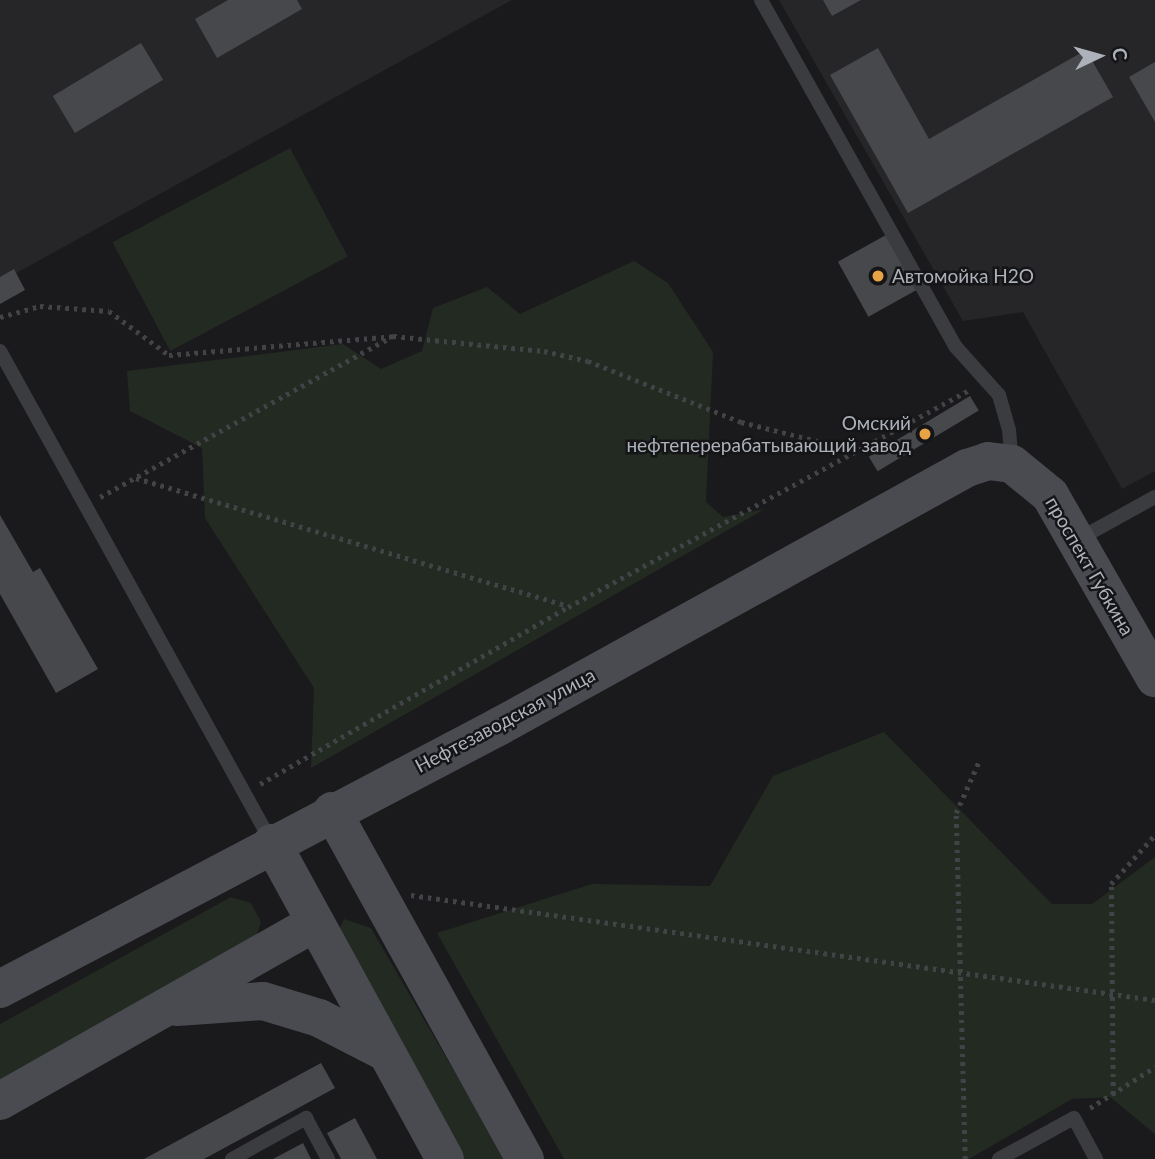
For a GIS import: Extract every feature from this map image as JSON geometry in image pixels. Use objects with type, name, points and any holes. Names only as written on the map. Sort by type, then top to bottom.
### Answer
[{"type":"main road","name":"Нефтезаводская улица","points":[[0,989],[332,811],[510,721],[967,468],[988,461],[1012,464]]},
{"type":"main road","name":"проспект Губкина","points":[[1012,464],[1050,495],[1155,678]]},
{"type":"main road","points":[[332,811],[525,1159]]},
{"type":"main road","points":[[272,843],[313,924],[445,1159]]},
{"type":"main road","points":[[0,1101],[313,924]]},
{"type":"main road","points":[[166,1008],[263,1001],[319,1018],[385,1052]]},
{"type":"lane","points":[[761,0],[955,346],[999,395],[1009,430],[1012,464]]},
{"type":"lane","points":[[0,351],[247,791],[272,843]]},
{"type":"lane","points":[[1077,540],[1155,497]]},
{"type":"lane","points":[[232,1159],[306,1118],[328,1159]]},
{"type":"lane","points":[[999,1159],[1074,1118],[1096,1159]]},
{"type":"path","points":[[0,317],[40,306],[108,311],[169,355],[393,336],[544,351],[588,361],[741,422],[854,450]]},
{"type":"path","points":[[86,505],[393,336]]},
{"type":"path","points":[[247,791],[568,607],[967,389],[999,395]]},
{"type":"path","points":[[136,478],[568,607]]},
{"type":"path","points":[[965,1159],[963,972],[956,813],[980,759]]},
{"type":"path","points":[[1113,1094],[1111,884],[1155,835]]},
{"type":"path","points":[[381,899],[421,894],[1155,1000]]},
{"type":"path","points":[[1074,1118],[1155,1067]]},
{"type":"shaded area","points":[[0,0],[512,0],[0,282]]},
{"type":"shaded area","points":[[779,0],[1155,0],[1155,471],[1122,489],[1023,312],[963,321]]},
{"type":"shaded area","points":[[290,148],[348,257],[170,351],[113,242]]},
{"type":"shaded area","points":[[634,261],[668,283],[713,352],[706,502],[723,517],[765,509],[311,768],[314,688],[205,518],[202,448],[130,411],[127,371],[343,344],[381,369],[422,351],[433,308],[487,287],[520,314]]},
{"type":"shaded area","points":[[884,732],[1052,904],[1092,904],[1155,857],[1155,1134],[1110,1097],[1072,1099],[969,1159],[564,1159],[437,933],[592,884],[710,886],[773,776]]},
{"type":"shaded area","points":[[231,897],[251,903],[261,922],[252,947],[0,1086],[0,1024]]},
{"type":"shaded area","points":[[344,919],[371,928],[505,1159],[459,1159],[335,938]]},
{"type":"building","points":[[228,0],[297,0],[302,9],[217,58],[195,19]]},
{"type":"building","points":[[823,0],[861,0],[832,16]]},
{"type":"building","points":[[141,43],[163,80],[75,133],[53,96]]},
{"type":"building","points":[[878,48],[929,139],[1086,50],[1113,97],[908,213],[830,75]]},
{"type":"building","points":[[1155,62],[1155,122],[1129,77]]},
{"type":"building","name":"Автомойка H2O","points":[[886,235],[917,290],[868,317],[838,262]]},
{"type":"building","points":[[14,269],[25,290],[0,304],[0,277]]},
{"type":"building","points":[[970,396],[979,411],[878,471],[869,457]]},
{"type":"building","points":[[0,515],[33,572],[40,568],[98,669],[56,693],[0,594]]},
{"type":"building","points":[[321,1063],[335,1088],[204,1159],[144,1159]]},
{"type":"building","points":[[355,1118],[377,1159],[341,1159],[327,1133]]},
{"type":"building","points":[[303,1143],[311,1159],[273,1159]]},
{"type":"place","name":"Автомойка H2O","points":[[878,276]]},
{"type":"place","name":"Омский нефтеперерабатывающий завод","points":[[925,434]]}]
